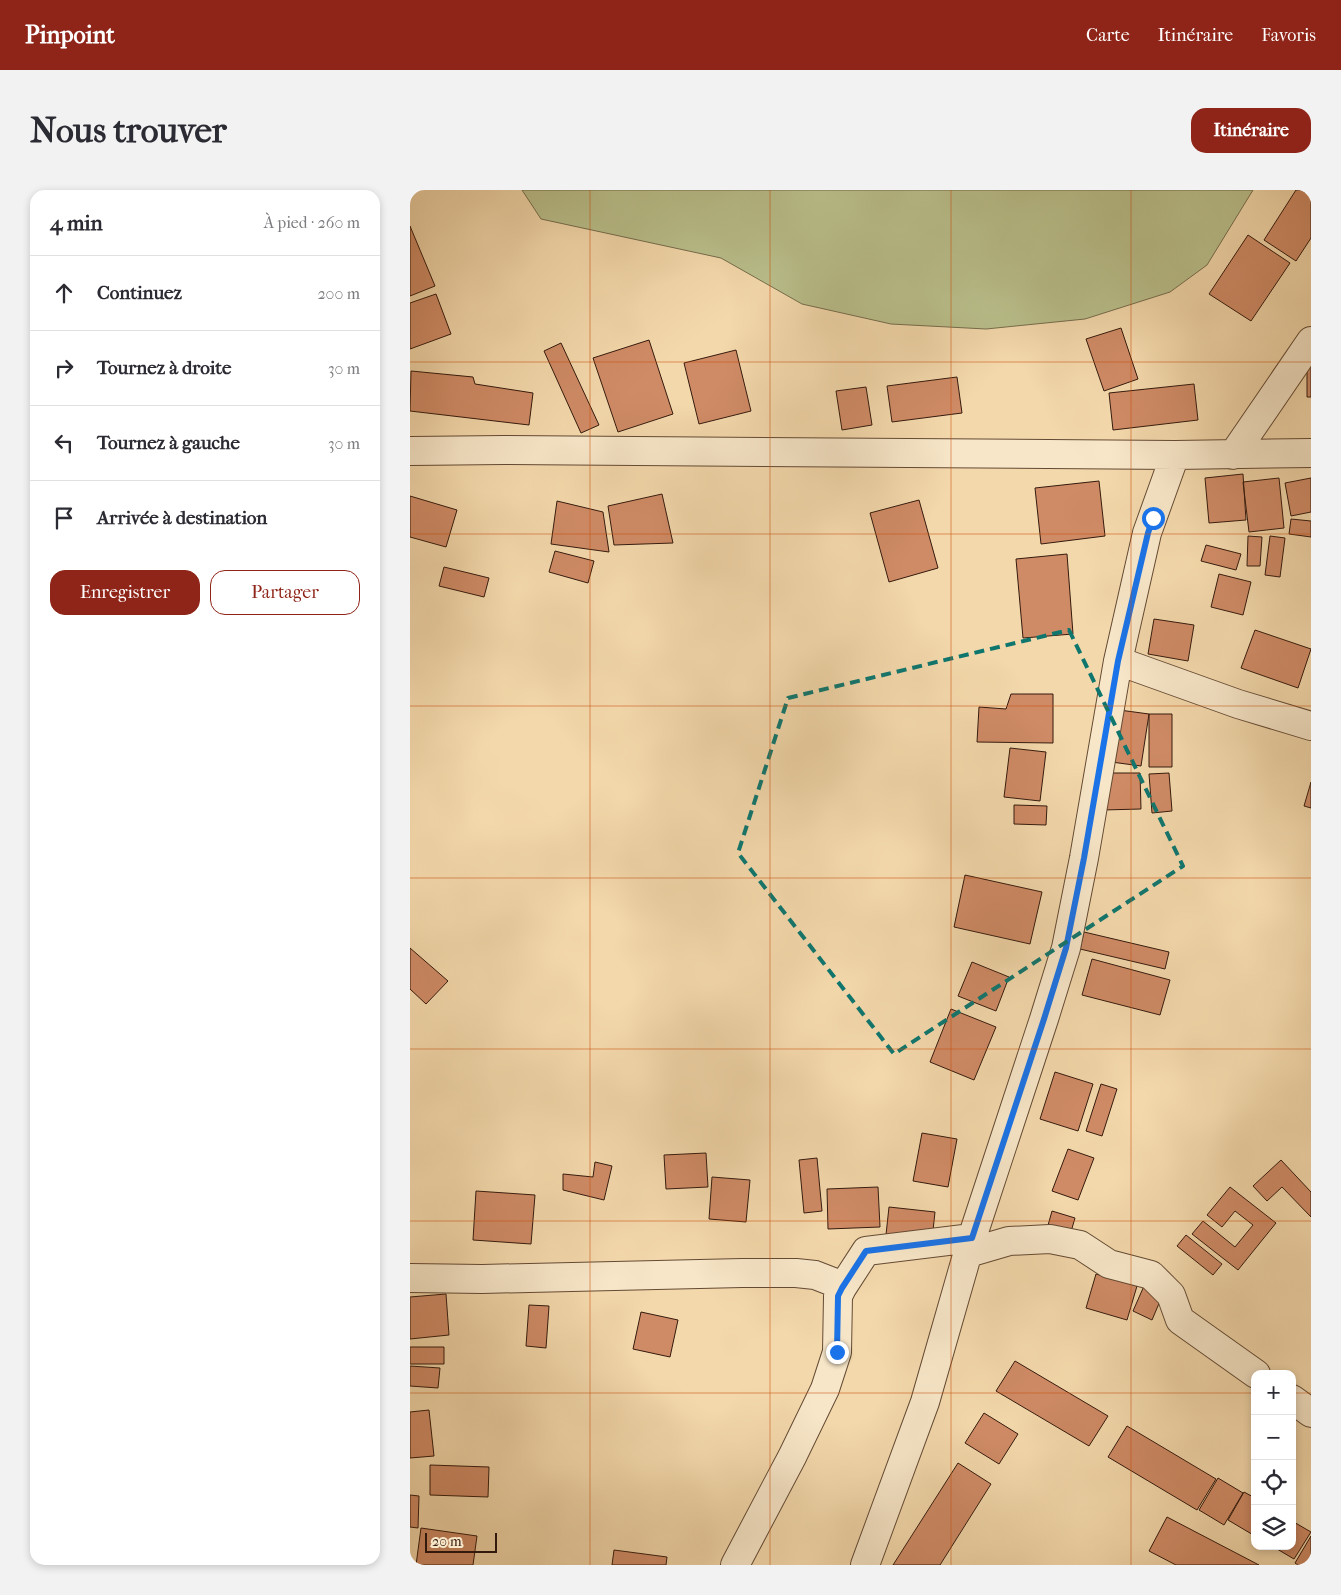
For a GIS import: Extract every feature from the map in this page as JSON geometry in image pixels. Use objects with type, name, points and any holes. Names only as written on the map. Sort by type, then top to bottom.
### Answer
[{"type":"street","points":[[1233,455],[1311,341]]},
{"type":"street","points":[[410,451],[1175,455],[1311,453]]},
{"type":"street","points":[[865,1565],[925,1402],[970,1246],[1066,948],[1084,858],[1118,661],[1148,533],[1175,455]]},
{"type":"street","points":[[1118,661],[1238,704],[1311,726]]},
{"type":"street","points":[[735,1565],[792,1457],[825,1389],[837,1352],[838,1296],[866,1251],[970,1246],[1050,1238],[1080,1245],[1109,1264],[1150,1275],[1170,1295],[1180,1320],[1251,1370]]},
{"type":"street","points":[[410,1278],[482,1279],[796,1273],[815,1275],[833,1282],[842,1288]]},
{"type":"street","points":[[1296,1402],[1311,1413]]},
{"type":"highlighted area","points":[[1069,630],[1183,866],[894,1054],[738,853],[788,698]]},
{"type":"green space","points":[[522,190],[1253,190],[1207,265],[1170,292],[1085,319],[986,329],[891,324],[802,304],[721,258],[541,219]]},
{"type":"building","points":[[1296,190],[1301,190],[1311,196],[1311,238],[1296,261],[1264,240]]},
{"type":"building","points":[[410,226],[435,286],[410,296]]},
{"type":"building","points":[[1248,235],[1290,263],[1251,321],[1209,294]]},
{"type":"building","points":[[436,294],[451,334],[410,349],[410,303]]},
{"type":"building","points":[[1121,328],[1138,379],[1104,391],[1086,339]]},
{"type":"building","points":[[649,340],[673,414],[618,432],[593,358]]},
{"type":"building","points":[[561,343],[599,425],[581,433],[544,351]]},
{"type":"building","points":[[1307,349],[1311,349],[1311,397],[1307,397]]},
{"type":"building","points":[[736,350],[751,411],[699,424],[684,363]]},
{"type":"building","points":[[411,371],[473,377],[475,384],[533,393],[529,425],[410,411]]},
{"type":"building","points":[[957,377],[962,413],[892,422],[887,386]]},
{"type":"building","points":[[1194,384],[1198,420],[1113,430],[1109,393]]},
{"type":"building","points":[[866,387],[872,425],[842,430],[836,391]]},
{"type":"building","points":[[1243,474],[1246,520],[1209,523],[1205,478]]},
{"type":"building","points":[[1279,478],[1284,528],[1249,532],[1243,482]]},
{"type":"building","points":[[1311,478],[1311,512],[1291,516],[1285,483]]},
{"type":"building","points":[[1099,481],[1105,536],[1041,544],[1035,488]]},
{"type":"building","points":[[662,494],[673,543],[614,545],[608,506]]},
{"type":"building","points":[[410,496],[457,510],[446,547],[410,537]]},
{"type":"building","points":[[919,500],[938,568],[889,582],[870,513]]},
{"type":"building","points":[[557,501],[603,512],[609,552],[551,544]]},
{"type":"building","points":[[1291,519],[1311,521],[1311,537],[1289,534]]},
{"type":"building","points":[[1248,536],[1262,537],[1260,566],[1247,566]]},
{"type":"building","points":[[1270,536],[1285,538],[1280,577],[1265,575]]},
{"type":"building","points":[[1206,545],[1241,554],[1236,570],[1201,561]]},
{"type":"building","points":[[555,551],[594,561],[588,583],[549,572]]},
{"type":"building","points":[[1067,554],[1073,634],[1023,638],[1016,559]]},
{"type":"building","points":[[444,567],[489,578],[484,597],[439,586]]},
{"type":"building","points":[[1219,574],[1251,582],[1243,615],[1211,607]]},
{"type":"building","points":[[1154,619],[1194,625],[1188,661],[1148,654]]},
{"type":"building","points":[[1255,630],[1311,649],[1298,688],[1241,668]]},
{"type":"building","points":[[1011,694],[1053,694],[1053,743],[977,742],[979,707],[1006,709]]},
{"type":"building","points":[[1112,709],[1149,714],[1141,766],[1104,761]]},
{"type":"building","points":[[1149,714],[1172,714],[1172,767],[1149,767]]},
{"type":"building","points":[[1010,748],[1046,752],[1040,801],[1004,797]]},
{"type":"building","points":[[1102,773],[1140,773],[1141,809],[1103,810]]},
{"type":"building","points":[[1169,773],[1172,811],[1152,813],[1149,774]]},
{"type":"building","points":[[1311,782],[1311,808],[1304,806]]},
{"type":"building","points":[[1014,805],[1047,806],[1046,825],[1014,824]]},
{"type":"building","points":[[965,875],[1042,892],[1030,944],[954,927]]},
{"type":"building","points":[[1084,932],[1169,952],[1165,969],[1080,949]]},
{"type":"building","points":[[410,948],[448,981],[426,1004],[410,989]]},
{"type":"building","points":[[1092,959],[1170,980],[1160,1015],[1082,995]]},
{"type":"building","points":[[972,962],[1009,977],[996,1011],[958,996]]},
{"type":"building","points":[[951,1009],[996,1027],[974,1080],[930,1062]]},
{"type":"building","points":[[1055,1072],[1093,1084],[1078,1131],[1040,1119]]},
{"type":"building","points":[[1101,1084],[1117,1089],[1102,1136],[1086,1131]]},
{"type":"building","points":[[922,1133],[957,1139],[948,1187],[913,1181]]},
{"type":"building","points":[[1068,1149],[1094,1158],[1078,1200],[1052,1191]]},
{"type":"building","points":[[706,1153],[708,1187],[666,1189],[664,1155]]},
{"type":"building","points":[[817,1158],[822,1211],[804,1213],[799,1160]]},
{"type":"building","points":[[1281,1160],[1311,1192],[1311,1217],[1282,1187],[1267,1201],[1253,1186]]},
{"type":"building","points":[[595,1162],[612,1166],[604,1200],[563,1190],[563,1174],[593,1177]]},
{"type":"building","points":[[712,1177],[750,1180],[746,1222],[709,1219]]},
{"type":"building","points":[[878,1187],[880,1227],[828,1229],[827,1189]]},
{"type":"building","points":[[1230,1187],[1276,1223],[1238,1270],[1192,1234],[1203,1221],[1235,1247],[1253,1225],[1235,1211],[1222,1227],[1207,1215]]},
{"type":"building","points":[[476,1191],[535,1195],[531,1244],[473,1240]]},
{"type":"building","points":[[889,1207],[935,1212],[931,1249],[885,1244]]},
{"type":"building","points":[[1052,1211],[1075,1218],[1068,1242],[1045,1236]]},
{"type":"building","points":[[1186,1235],[1222,1264],[1213,1275],[1177,1246]]},
{"type":"building","points":[[1096,1274],[1137,1286],[1127,1320],[1086,1308]]},
{"type":"building","points":[[1144,1286],[1163,1294],[1152,1320],[1133,1311]]},
{"type":"building","points":[[446,1294],[449,1335],[410,1339],[410,1297]]},
{"type":"building","points":[[529,1305],[549,1306],[546,1348],[526,1346]]},
{"type":"building","points":[[641,1312],[678,1320],[670,1357],[633,1349]]},
{"type":"building","points":[[410,1347],[444,1347],[444,1364],[410,1364]]},
{"type":"building","points":[[1015,1361],[1108,1416],[1089,1446],[996,1391]]},
{"type":"building","points":[[410,1366],[440,1368],[438,1388],[410,1386]]},
{"type":"building","points":[[429,1410],[434,1456],[410,1458],[410,1412]]},
{"type":"building","points":[[984,1413],[1018,1434],[999,1464],[965,1443]]},
{"type":"building","points":[[1127,1426],[1216,1479],[1197,1510],[1108,1457]]},
{"type":"building","points":[[958,1463],[991,1484],[940,1565],[893,1565]]},
{"type":"building","points":[[430,1465],[489,1467],[488,1497],[430,1495]]},
{"type":"building","points":[[1218,1478],[1243,1493],[1224,1525],[1199,1510]]},
{"type":"building","points":[[1244,1492],[1251,1496],[1251,1534],[1228,1520]]},
{"type":"building","points":[[410,1495],[419,1496],[418,1528],[410,1527]]},
{"type":"building","points":[[1167,1517],[1259,1565],[1176,1565],[1149,1551]]},
{"type":"building","points":[[1296,1523],[1311,1532],[1294,1559],[1279,1550],[1296,1550]]},
{"type":"building","points":[[421,1528],[477,1536],[473,1565],[416,1565]]},
{"type":"building","points":[[1311,1536],[1311,1565],[1298,1565],[1295,1563]]},
{"type":"building","points":[[614,1550],[667,1557],[666,1565],[612,1565]]},
{"type":"route","points":[[837,1352],[838,1296],[866,1251],[972,1238],[1066,948],[1084,858],[1118,661],[1153,518]]}]
